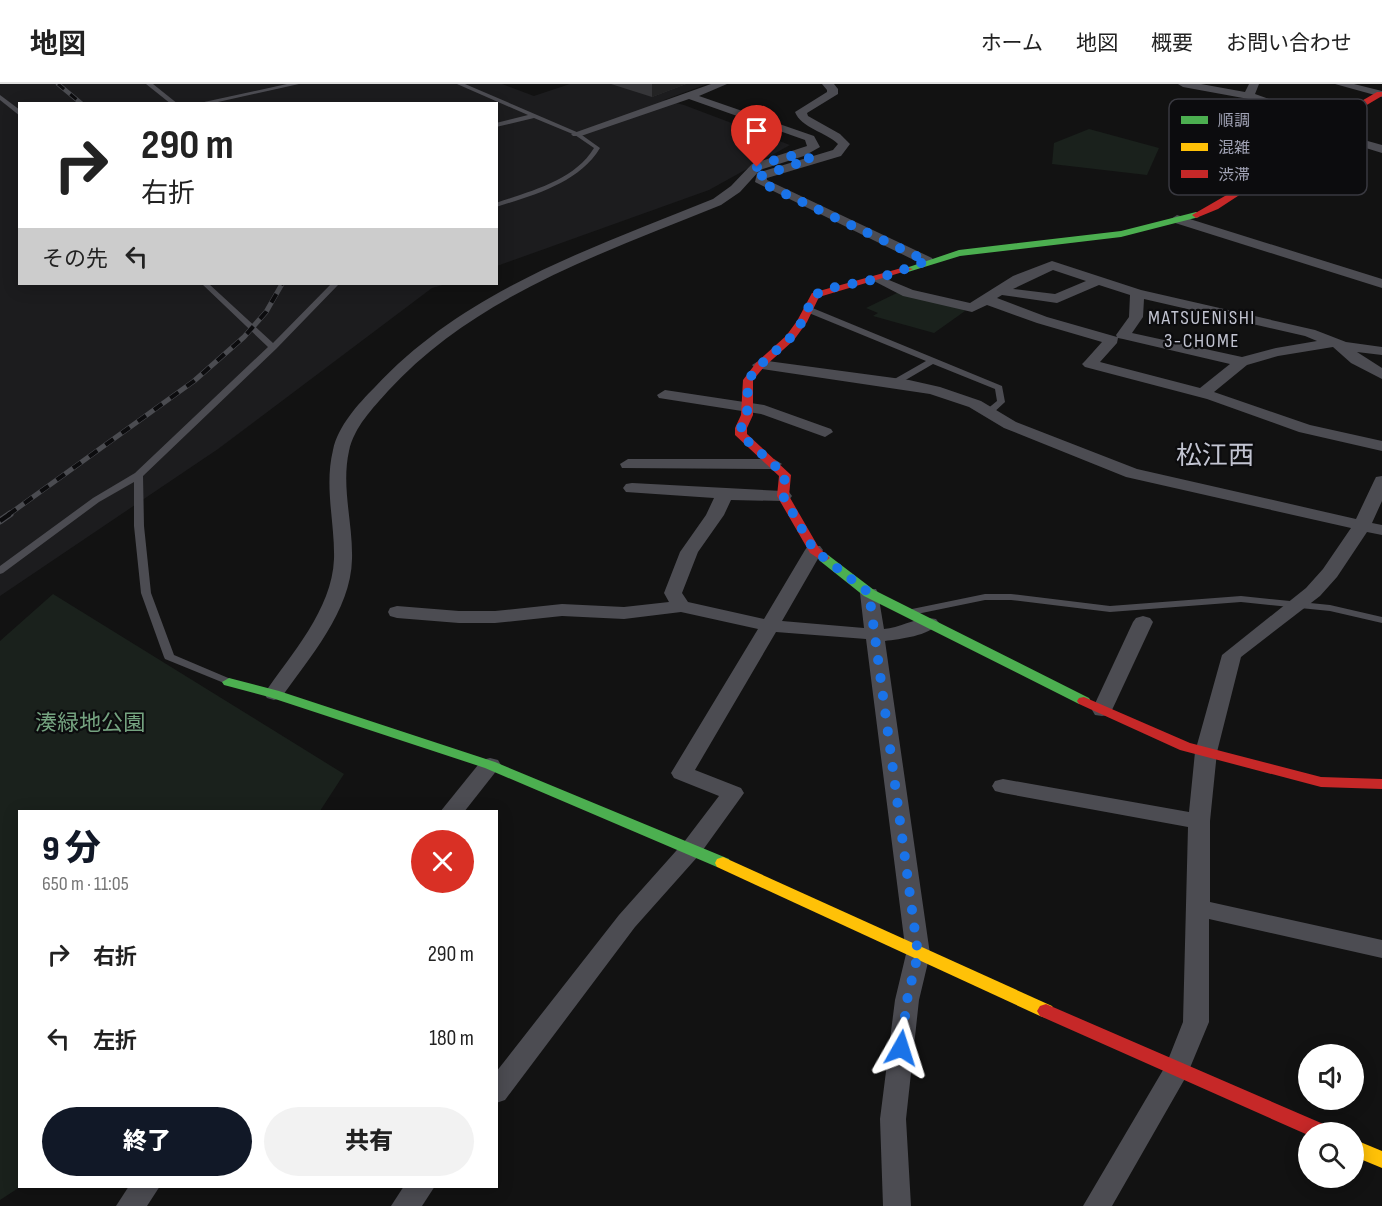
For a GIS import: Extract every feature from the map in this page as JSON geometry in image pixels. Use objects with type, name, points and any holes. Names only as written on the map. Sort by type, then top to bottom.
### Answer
[{"type":"street","points":[[578,134],[722,84]]},
{"type":"street","points":[[274,694],[328,614],[343,562],[337,476],[342,447],[357,418],[381,388],[414,353],[461,320],[542,275],[717,202],[740,186],[746,173],[757,167],[780,158],[837,153],[844,147],[844,144],[836,136],[803,118],[801,112],[832,94],[832,89],[827,84]]},
{"type":"street","points":[[1183,84],[1263,99]]},
{"type":"street","points":[[1249,96],[1254,84]]},
{"type":"street","points":[[1340,84],[1377,91]]},
{"type":"street","points":[[690,96],[810,138],[814,147],[806,157],[761,176],[760,182],[927,261]]},
{"type":"street","points":[[1367,145],[1382,149]]},
{"type":"street","points":[[1233,195],[1205,212],[1177,219],[1100,236],[1020,248],[971,251],[927,261],[877,279],[831,288],[814,295],[802,322],[790,338],[760,365],[748,380],[747,407],[741,435],[785,475],[783,496],[814,550],[869,593],[1102,710],[1185,747],[1321,782],[1382,784]]},
{"type":"street","points":[[1177,219],[1382,284]]},
{"type":"street","points":[[877,279],[908,293],[972,308],[1018,279],[1052,265],[1137,293],[1310,333],[1339,344],[1382,351]]},
{"type":"street","points":[[1000,291],[1057,299],[1096,280]]},
{"type":"street","points":[[1137,293],[1136,317],[1123,335],[1242,362]]},
{"type":"street","points":[[985,299],[1042,320],[1112,340],[1090,364],[1203,393],[1305,429],[1382,447]]},
{"type":"street","points":[[1203,393],[1242,362],[1276,352],[1339,344]]},
{"type":"street","points":[[1339,344],[1356,360],[1382,374]]},
{"type":"street","points":[[760,365],[934,390],[975,404],[1010,425],[1131,473],[1382,530]]},
{"type":"street","points":[[665,395],[764,410],[825,432]]},
{"type":"street","points":[[628,464],[774,464]]},
{"type":"street","points":[[682,464],[683,489]]},
{"type":"street","points":[[1097,1206],[1178,1068],[1196,1022],[1199,821],[1206,752],[1232,656],[1313,592],[1330,573],[1362,524],[1382,481]]},
{"type":"street","points":[[632,488],[783,496]]},
{"type":"street","points":[[681,606],[673,593],[689,552],[715,515],[725,493]]},
{"type":"street","points":[[498,1089],[627,921],[692,848],[733,793],[682,773],[716,721],[768,626],[814,550]]},
{"type":"street","points":[[869,593],[918,954],[907,1000],[894,1119],[897,1206]]},
{"type":"street","points":[[397,612],[459,617],[495,617],[562,610],[624,613],[681,606],[768,626],[874,634],[904,632],[929,623]]},
{"type":"street","points":[[1102,710],[1143,622]]},
{"type":"street","points":[[229,682],[274,694],[490,765],[692,848],[918,954],[1299,1122]]},
{"type":"street","points":[[453,810],[490,765]]},
{"type":"street","points":[[1003,786],[1199,821]]},
{"type":"street","points":[[1197,908],[1382,949]]},
{"type":"street","points":[[1364,1152],[1382,1160]]},
{"type":"street","points":[[130,1206],[144,1188]]},
{"type":"street","points":[[405,1206],[419,1188]]},
{"type":"lane","points":[[149,84],[172,102]]},
{"type":"lane","points":[[208,102],[296,84]]},
{"type":"lane","points":[[460,84],[578,134],[597,148],[592,160],[566,178],[498,204]]},
{"type":"lane","points":[[0,97],[18,112]]},
{"type":"lane","points":[[498,125],[534,116]]},
{"type":"lane","points":[[206,285],[273,347]]},
{"type":"lane","points":[[0,571],[96,500],[138,475],[273,347],[334,285]]},
{"type":"lane","points":[[807,309],[999,388],[1001,402],[989,412]]},
{"type":"lane","points":[[894,383],[932,361]]},
{"type":"lane","points":[[138,475],[139,526],[146,593],[169,657],[229,682]]},
{"type":"lane","points":[[909,613],[985,597],[1011,597],[1110,609],[1241,599],[1330,608],[1382,620]]},
{"type":"shaded area","points":[[0,84],[502,84],[534,96],[570,84],[707,84],[664,100],[684,105],[790,145],[709,190],[498,266],[498,102],[18,102],[18,285],[442,285],[432,288],[218,449],[0,596]]},
{"type":"green space","points":[[1089,129],[1159,148],[1147,175],[1052,164],[1054,143]]},
{"type":"green space","points":[[899,292],[962,308],[965,311],[934,333],[873,316],[878,313],[866,308]]},
{"type":"green space","name":"湊緑地公園","points":[[53,594],[344,774],[321,810],[18,810],[18,1188],[0,1200],[0,641]]},
{"type":"railway","points":[[58,84],[80,102]]},
{"type":"railway","points":[[8,515],[194,381],[244,337],[266,312],[281,285]]},
{"type":"railway","points":[[0,521],[10,514]]},
{"type":"traffic: fast","points":[[908,269],[959,253],[1121,234],[1196,215]]},
{"type":"traffic: fast","points":[[824,558],[869,593],[1084,701]]},
{"type":"traffic: fast","points":[[229,682],[274,694],[490,765],[723,863]]},
{"type":"traffic: slow","points":[[723,863],[1046,1011]]},
{"type":"traffic: slow","points":[[1364,1152],[1382,1160]]},
{"type":"traffic: jam","points":[[1367,102],[1380,94]]},
{"type":"traffic: jam","points":[[1196,215],[1215,207],[1233,195]]},
{"type":"traffic: jam","points":[[824,558],[814,550],[783,496],[785,475],[741,435],[741,428],[747,415],[748,380],[760,365],[790,338],[802,322],[815,295],[908,269]]},
{"type":"traffic: jam","points":[[1084,701],[1185,747],[1321,782],[1382,784]]},
{"type":"traffic: jam","points":[[1046,1011],[1298,1122]]},
{"type":"district","name":"MATSUENISHI 3-CHOME","points":[[1202,328]]},
{"type":"district","name":"松江西","points":[[1215,455]]},
{"type":"route","points":[[757,167],[780,158],[801,155],[811,159],[761,176],[760,182],[927,261],[877,279],[831,288],[814,295],[802,322],[790,338],[760,365],[748,380],[747,415],[741,428],[741,435],[785,475],[783,496],[814,550],[869,593],[918,954],[907,1000],[901,1048]]}]
